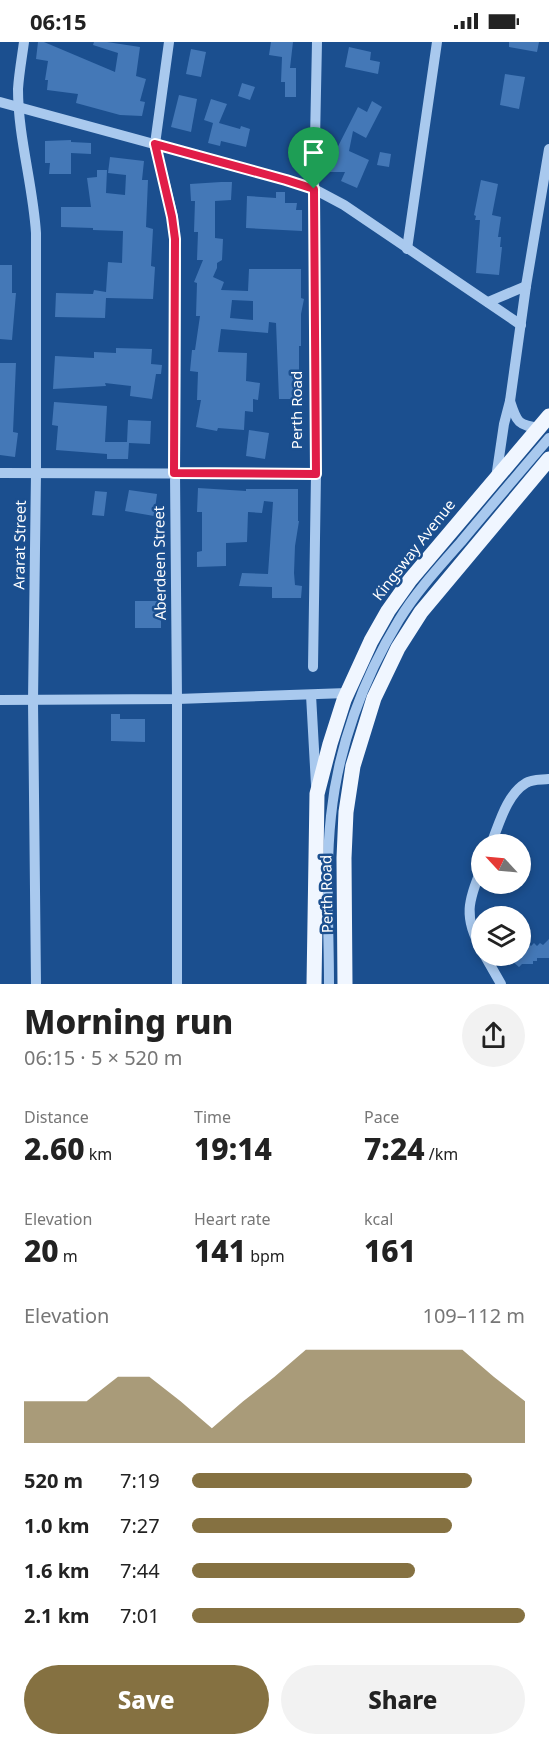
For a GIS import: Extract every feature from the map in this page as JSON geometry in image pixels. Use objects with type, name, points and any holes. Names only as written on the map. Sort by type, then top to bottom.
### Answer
[{"type":"main road","name":"Kingsway Avenue","points":[[317,794],[347,693],[371,641],[388,612],[410,580],[496,478],[546,427]]},
{"type":"main road","name":"Perth Road","points":[[345,984],[346,812],[353,766],[374,698],[398,648],[421,612],[549,459]]},
{"type":"main road","name":"Perth Road","points":[[314,984],[317,794]]},
{"type":"street","name":"Ararat Street","points":[[24,42],[19,77],[19,107],[36,233],[33,701],[36,984]]},
{"type":"street","points":[[155,144],[169,42]]},
{"type":"street","name":"Perth Road","points":[[313,667],[316,474],[314,189],[317,42]]},
{"type":"street","points":[[407,249],[437,42]]},
{"type":"street","points":[[0,102],[314,189],[344,205],[522,325]]},
{"type":"street","name":"Aberdeen Street","points":[[155,144],[175,239],[177,984]]},
{"type":"street","points":[[496,478],[549,149]]},
{"type":"street","points":[[488,302],[526,286]]},
{"type":"street","points":[[329,984],[328,876],[331,816],[338,768],[349,729],[379,655],[400,619],[546,427],[520,423],[514,416],[510,401]]},
{"type":"street","points":[[0,473],[316,474]]},
{"type":"street","points":[[0,700],[177,699],[347,693]]},
{"type":"street","points":[[311,695],[317,794]]},
{"type":"street","points":[[495,834],[510,800],[517,790],[527,782],[549,779]]},
{"type":"street","points":[[471,923],[469,916],[472,894]]},
{"type":"street","points":[[491,966],[501,984]]},
{"type":"building","points":[[38,42],[44,42],[115,72],[118,53],[93,45],[94,42],[140,47],[136,76],[146,79],[140,101],[145,102],[142,116],[120,115],[76,103],[78,94],[47,90],[48,80],[45,80],[48,61],[36,59]]},
{"type":"building","points":[[271,42],[293,42],[290,68],[296,68],[296,97],[285,97],[285,82],[281,82],[282,57],[269,55]]},
{"type":"building","points":[[509,42],[539,42],[537,52],[509,47]]},
{"type":"building","points":[[349,47],[371,52],[370,60],[380,62],[378,74],[345,67]]},
{"type":"building","points":[[191,49],[206,52],[201,77],[186,74]]},
{"type":"building","points":[[505,74],[525,77],[519,109],[500,105]]},
{"type":"building","points":[[242,83],[255,87],[250,100],[238,96]]},
{"type":"building","points":[[179,95],[197,99],[191,132],[171,127]]},
{"type":"building","points":[[211,99],[227,104],[219,123],[240,129],[241,126],[250,129],[246,147],[221,141],[220,146],[208,143],[213,123],[204,120]]},
{"type":"building","points":[[372,101],[382,107],[366,138],[353,131],[349,151],[369,160],[357,188],[341,181],[345,172],[325,172],[358,107],[367,112]]},
{"type":"building","points":[[71,140],[71,142],[91,143],[91,154],[71,153],[71,174],[49,174],[50,163],[45,163],[45,141]]},
{"type":"building","points":[[380,152],[391,154],[389,167],[377,165]]},
{"type":"building","points":[[110,157],[144,161],[142,180],[148,180],[146,227],[153,229],[151,266],[155,267],[153,299],[106,298],[105,318],[55,317],[56,293],[93,294],[94,290],[106,292],[108,262],[122,263],[123,231],[61,227],[61,207],[91,207],[87,178],[97,177],[97,170],[107,170],[106,193],[125,195],[126,175],[108,173]]},
{"type":"building","points":[[481,180],[498,184],[492,215],[501,217],[498,237],[501,237],[500,247],[502,247],[499,275],[476,273],[480,220],[475,220],[474,215]]},
{"type":"building","points":[[232,182],[231,200],[215,201],[215,238],[223,239],[222,260],[217,263],[213,277],[224,282],[221,290],[248,291],[249,269],[301,269],[301,298],[304,299],[301,314],[301,346],[299,346],[299,399],[279,399],[276,323],[269,322],[268,333],[221,329],[218,352],[247,353],[246,381],[260,383],[258,400],[253,399],[253,412],[245,411],[244,430],[218,428],[217,431],[196,427],[201,400],[197,400],[198,372],[190,371],[200,316],[196,316],[197,283],[194,282],[203,260],[197,260],[198,232],[194,232],[195,201],[191,201],[190,184]],"holes":[[[232,300],[253,301],[253,320],[230,318]]]},
{"type":"building","points":[[276,192],[285,192],[285,203],[297,203],[296,210],[302,210],[302,231],[246,228],[247,196],[276,198]]},
{"type":"building","points":[[0,265],[12,265],[12,293],[16,293],[12,340],[0,339]]},
{"type":"building","points":[[116,348],[152,349],[151,364],[162,365],[161,374],[156,374],[152,399],[130,396],[131,386],[105,383],[106,386],[53,389],[55,356],[94,358],[94,352],[116,353]]},
{"type":"building","points":[[0,363],[16,363],[13,432],[18,433],[15,457],[0,455]]},
{"type":"building","points":[[54,402],[107,406],[105,442],[127,442],[128,420],[151,421],[150,444],[129,443],[128,459],[107,459],[107,454],[56,450],[58,426],[52,425]]},
{"type":"building","points":[[249,430],[269,433],[265,459],[246,456]]},
{"type":"building","points":[[198,488],[246,491],[246,489],[298,489],[299,521],[294,573],[295,585],[302,586],[301,598],[272,598],[272,587],[239,586],[242,573],[268,574],[273,502],[264,501],[262,513],[248,512],[247,542],[226,543],[226,566],[197,567],[197,552],[202,551],[202,512],[197,512]]},
{"type":"building","points":[[129,490],[157,494],[154,516],[125,511]]},
{"type":"building","points":[[95,491],[107,492],[104,516],[92,515]]},
{"type":"building","points":[[135,601],[161,601],[161,628],[135,628]]},
{"type":"building","points":[[111,714],[120,714],[120,719],[145,719],[145,742],[111,741]]},
{"type":"building","points":[[549,939],[549,958],[537,958],[531,964],[531,946],[534,943],[537,946],[540,943],[543,945]]},
{"type":"route","points":[[155,144],[314,189],[316,474],[174,473],[175,239],[155,144]]}]
